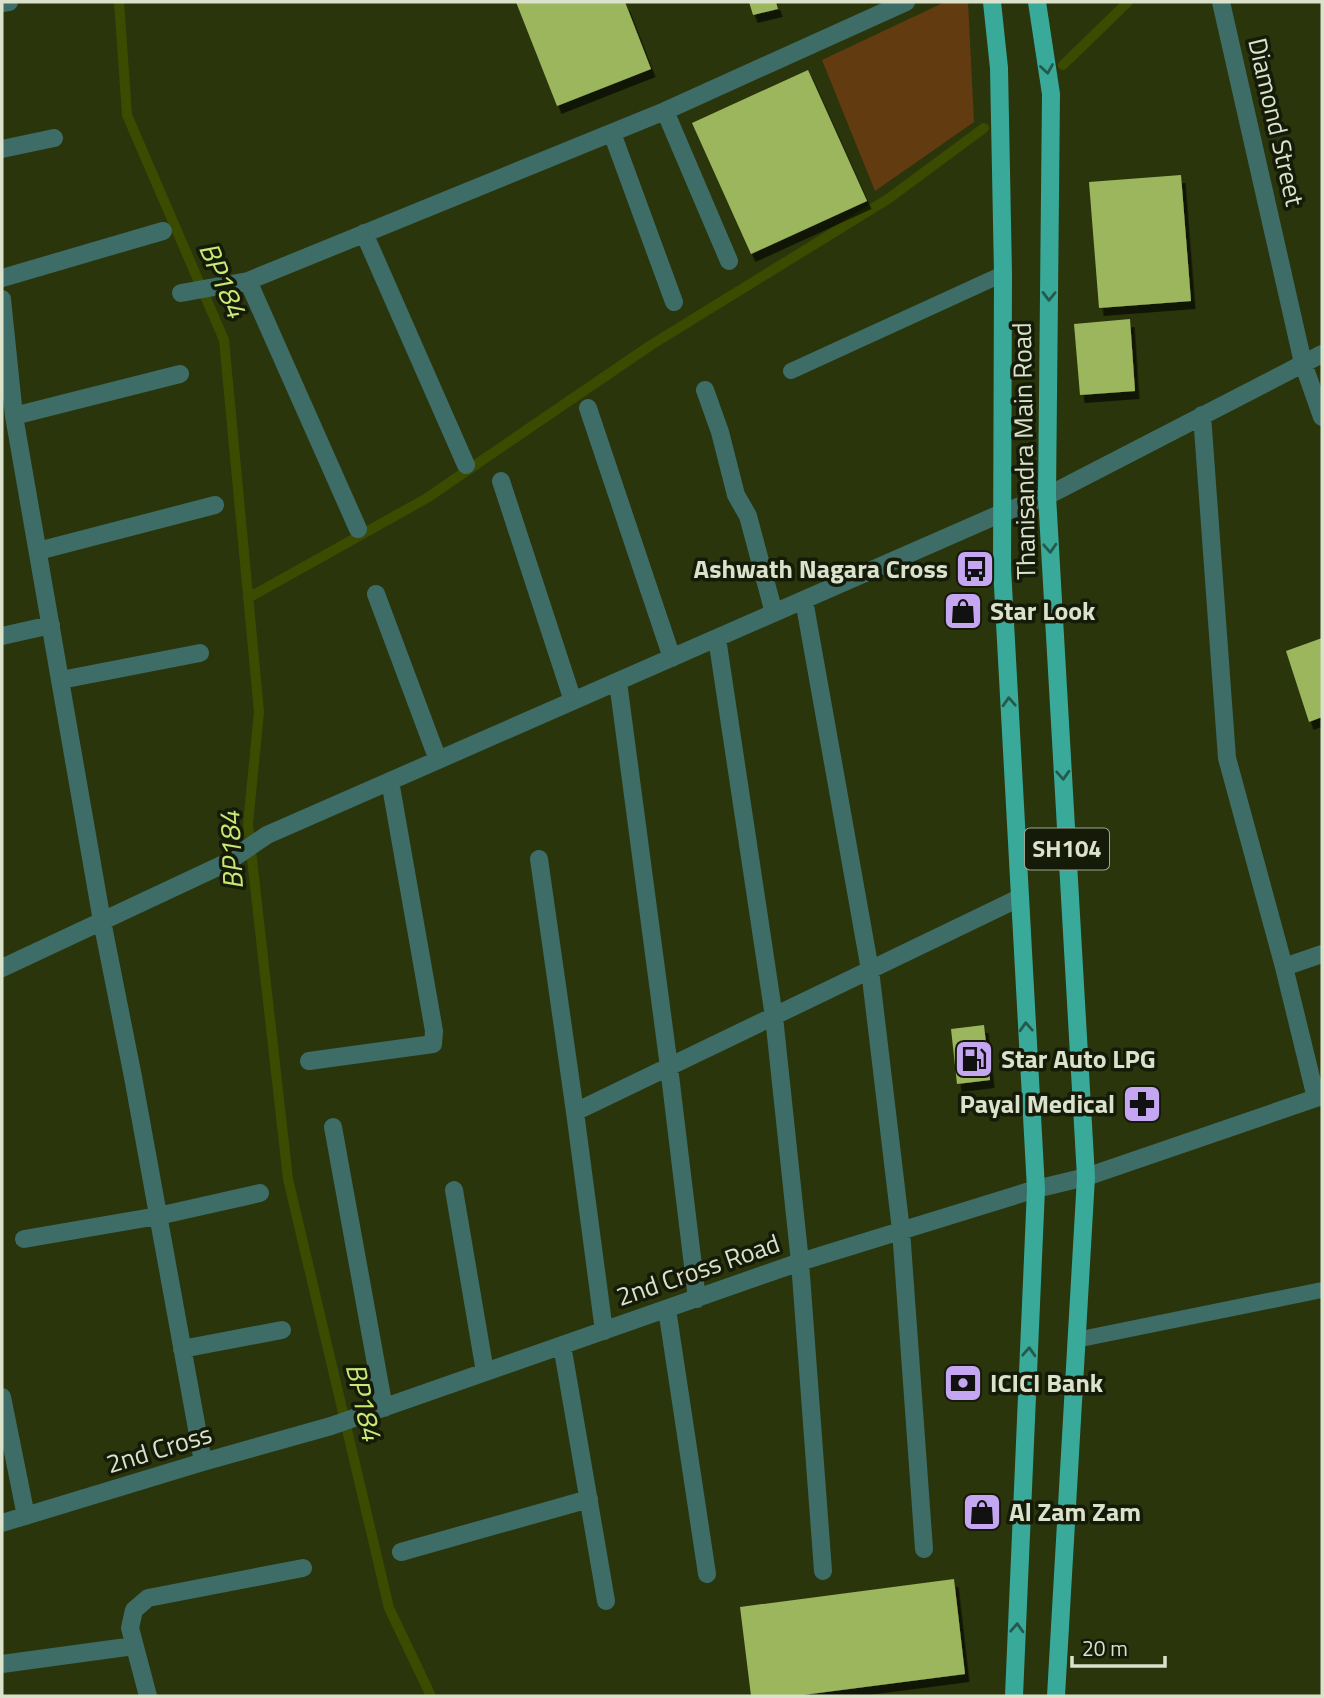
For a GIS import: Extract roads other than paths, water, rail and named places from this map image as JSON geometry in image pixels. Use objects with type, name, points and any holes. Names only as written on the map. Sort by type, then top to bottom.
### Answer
[{"type":"main road","name":"Thanisandra Main Road","points":[[992,2],[999,68],[1003,274],[1002,568],[1036,1189],[1014,1696]]},
{"type":"main road","name":"Thanisandra Main Road","points":[[1037,2],[1051,94],[1047,496],[1086,1177],[1056,1696]]},
{"type":"street","points":[[2,3],[9,2]]},
{"type":"street","points":[[181,293],[248,281],[665,111],[906,2]]},
{"type":"street","name":"Diamond Street","points":[[1222,2],[1303,363],[1322,416]]},
{"type":"street","points":[[665,111],[729,261]]},
{"type":"street","points":[[612,133],[674,302]]},
{"type":"street","points":[[2,149],[54,138]]},
{"type":"street","points":[[2,278],[163,231]]},
{"type":"street","points":[[364,233],[466,465]]},
{"type":"street","points":[[248,281],[358,529]]},
{"type":"street","points":[[2,299],[14,416],[102,921],[203,1462]]},
{"type":"street","points":[[2,968],[226,863],[267,835],[1002,513],[1047,496],[1322,354]]},
{"type":"street","points":[[14,416],[180,374]]},
{"type":"street","points":[[705,390],[720,432],[736,495],[748,516],[774,613]]},
{"type":"street","points":[[588,408],[672,658]]},
{"type":"street","points":[[1202,415],[1227,758],[1319,1097]]},
{"type":"street","points":[[501,481],[573,701]]},
{"type":"street","points":[[38,551],[215,505]]},
{"type":"street","points":[[376,594],[438,760]]},
{"type":"street","points":[[804,600],[870,970],[901,1230],[924,1549]]},
{"type":"street","points":[[2,636],[51,625]]},
{"type":"street","points":[[717,638],[774,1017],[800,1262],[823,1571]]},
{"type":"street","points":[[61,680],[200,653]]},
{"type":"street","points":[[618,681],[670,1067],[697,1299]]},
{"type":"street","points":[[309,1061],[433,1044],[434,1031],[390,781]]},
{"type":"street","points":[[539,859],[604,1331]]},
{"type":"street","points":[[575,1112],[1019,898]]},
{"type":"street","points":[[1284,967],[1322,954]]},
{"type":"street","name":"2nd Cross Road","points":[[331,1426],[800,1262],[1036,1189],[1086,1177],[1319,1097]]},
{"type":"street","points":[[333,1128],[384,1408]]},
{"type":"street","points":[[454,1191],[485,1372]]},
{"type":"street","points":[[24,1239],[158,1216],[260,1193]]},
{"type":"street","points":[[667,1309],[707,1574]]},
{"type":"street","points":[[182,1349],[282,1330]]},
{"type":"street","points":[[562,1345],[606,1601]]},
{"type":"street","points":[[2,1397],[26,1516]]},
{"type":"street","name":"2nd Cross","points":[[2,1523],[331,1426]]},
{"type":"street","points":[[401,1552],[589,1499]]},
{"type":"street","points":[[148,1696],[130,1628],[134,1610],[148,1598],[303,1568]]},
{"type":"street","points":[[2,1664],[134,1646]]},
{"type":"lane","points":[[791,371],[1003,274]]},
{"type":"lane","points":[[1076,1340],[1322,1290]]},
{"type":"waterway","name":"BP184","points":[[119,2],[127,115],[224,340],[259,712],[248,824],[288,1179],[389,1608],[431,1696]]},
{"type":"waterway","points":[[1063,65],[1128,2]]},
{"type":"waterway","points":[[248,598],[427,498],[651,345],[888,199],[984,128]]},
{"type":"place","name":"Ashwath Nagara Cross","points":[[975,569]]},
{"type":"place","name":"Star Look","points":[[963,611]]},
{"type":"place","name":"Star Auto LPG","points":[[974,1059]]},
{"type":"place","name":"Payal Medical","points":[[1142,1104]]},
{"type":"place","name":"ICICI Bank","points":[[963,1383]]},
{"type":"place","name":"Al Zam Zam","points":[[982,1512]]}]
